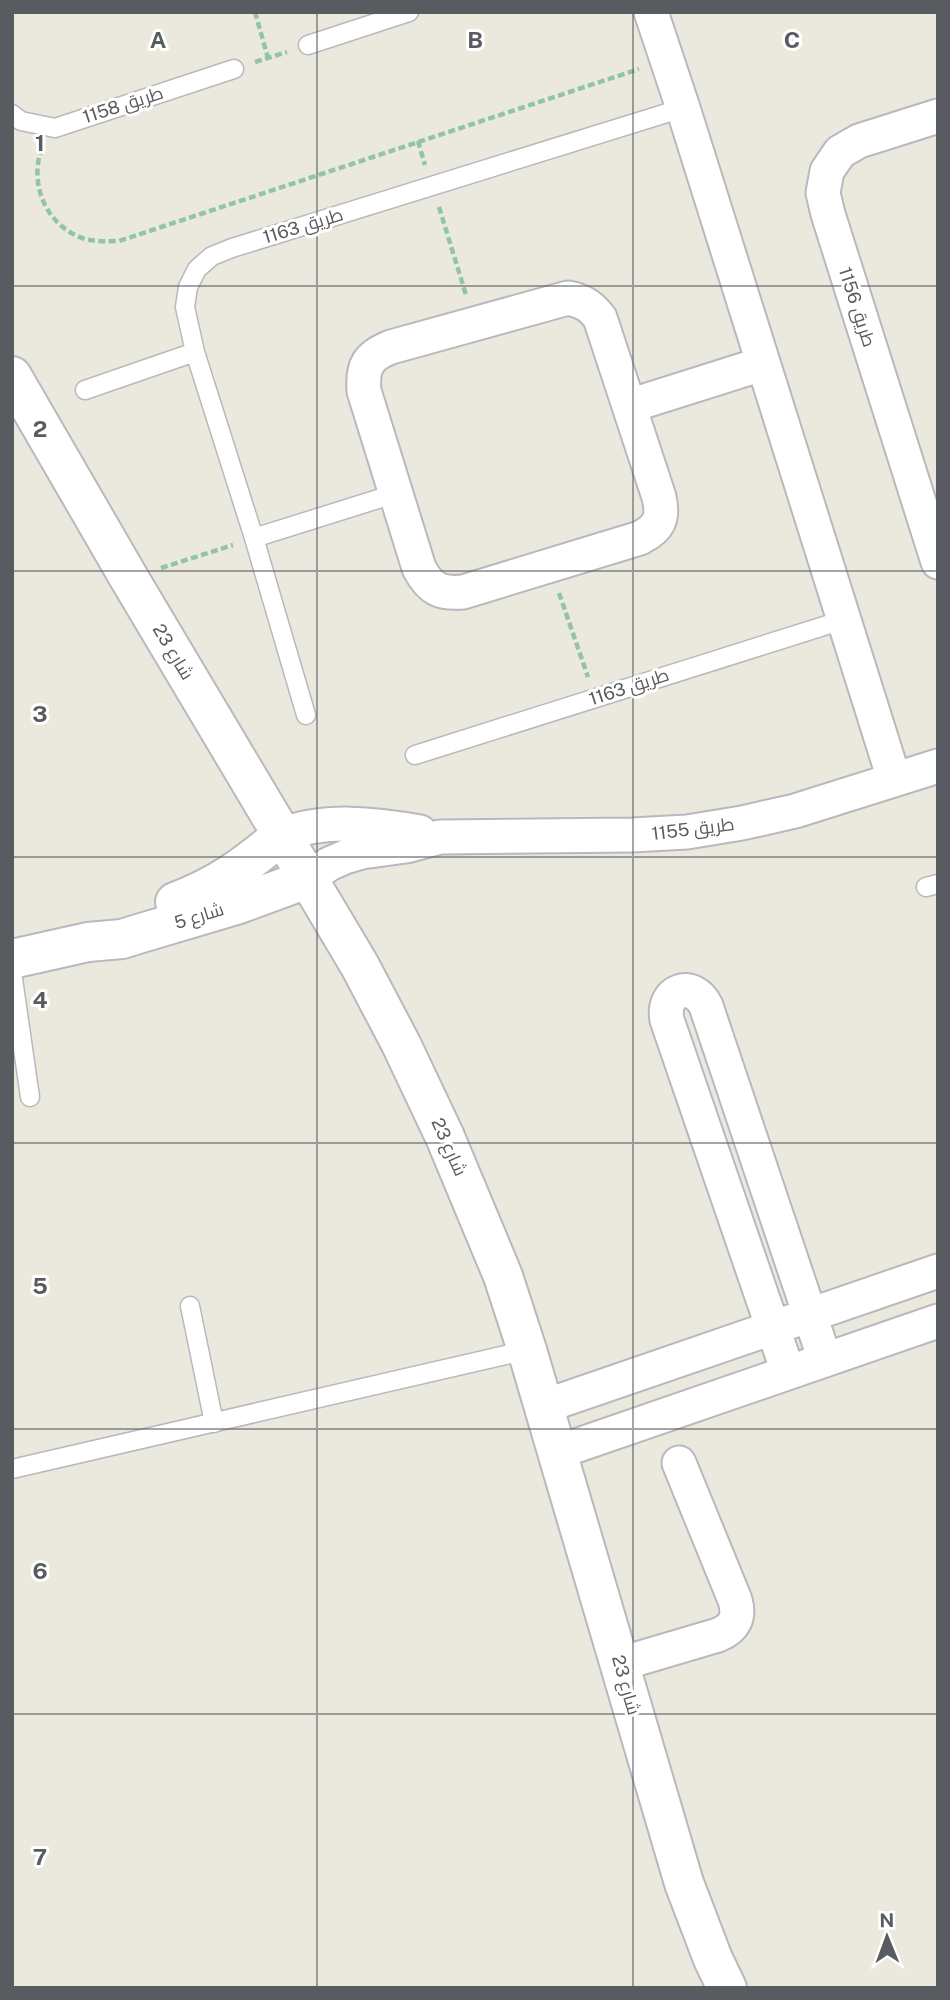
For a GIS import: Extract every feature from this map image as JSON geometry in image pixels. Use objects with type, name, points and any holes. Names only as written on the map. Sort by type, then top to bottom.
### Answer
[{"type":"street","points":[[651,12],[894,779]]},
{"type":"street","name":"طريق 1156","points":[[938,116],[859,141],[840,152],[827,171],[823,193],[938,562]]},
{"type":"street","points":[[568,298],[592,307],[600,318],[659,497],[662,510],[659,522],[651,532],[640,538],[463,592],[436,590],[425,581],[364,391],[363,376],[368,362],[377,352],[475,323],[568,298]]},
{"type":"street","points":[[629,407],[762,364]]},
{"type":"street","name":"شارع 23","points":[[12,376],[366,977],[445,1137],[503,1276],[545,1406],[684,1883],[727,1988]]},
{"type":"street","name":"طريق 1155","points":[[282,835],[299,828],[349,824],[408,830],[440,837],[687,832],[795,811],[938,766]]},
{"type":"street","name":"شارع 5","points":[[88,942],[116,926],[203,892],[228,878],[282,835]]},
{"type":"street","name":"طريق 1155","points":[[307,879],[345,857],[440,837]]},
{"type":"street","name":"شارع 5","points":[[12,959],[88,942],[122,939],[239,904],[307,879]]},
{"type":"street","points":[[788,1372],[667,1020],[668,1001],[675,993],[684,990],[694,992],[701,998],[825,1360]]},
{"type":"street","points":[[719,1170],[756,1156]]},
{"type":"street","points":[[545,1406],[938,1271]]},
{"type":"street","points":[[558,1452],[938,1321]]},
{"type":"street","points":[[620,1664],[718,1635],[736,1622],[738,1611],[735,1600],[679,1463]]},
{"type":"lane","points":[[307,45],[409,12]]},
{"type":"lane","name":"طريق 1158","points":[[55,128],[234,69]]},
{"type":"lane","name":"طريق 1163","points":[[306,715],[195,352],[185,307],[188,287],[197,269],[212,256],[232,248],[683,108]]},
{"type":"lane","points":[[12,114],[21,121],[55,128]]},
{"type":"lane","points":[[85,390],[195,352]]},
{"type":"lane","points":[[254,538],[397,493]]},
{"type":"lane","name":"طريق 1163","points":[[415,755],[843,620]]},
{"type":"lane","points":[[12,972],[30,1097]]},
{"type":"lane","points":[[190,1306],[214,1423]]},
{"type":"lane","points":[[12,1469],[527,1350]]},
{"type":"path","points":[[254,12],[268,58]]},
{"type":"path","points":[[234,69],[307,45]]},
{"type":"path","points":[[55,128],[44,141],[36,174],[46,207],[56,221],[69,232],[85,239],[119,241],[667,60]]},
{"type":"path","points":[[418,141],[475,323]]},
{"type":"path","points":[[129,578],[254,538]]},
{"type":"path","points":[[550,566],[595,698]]}]
